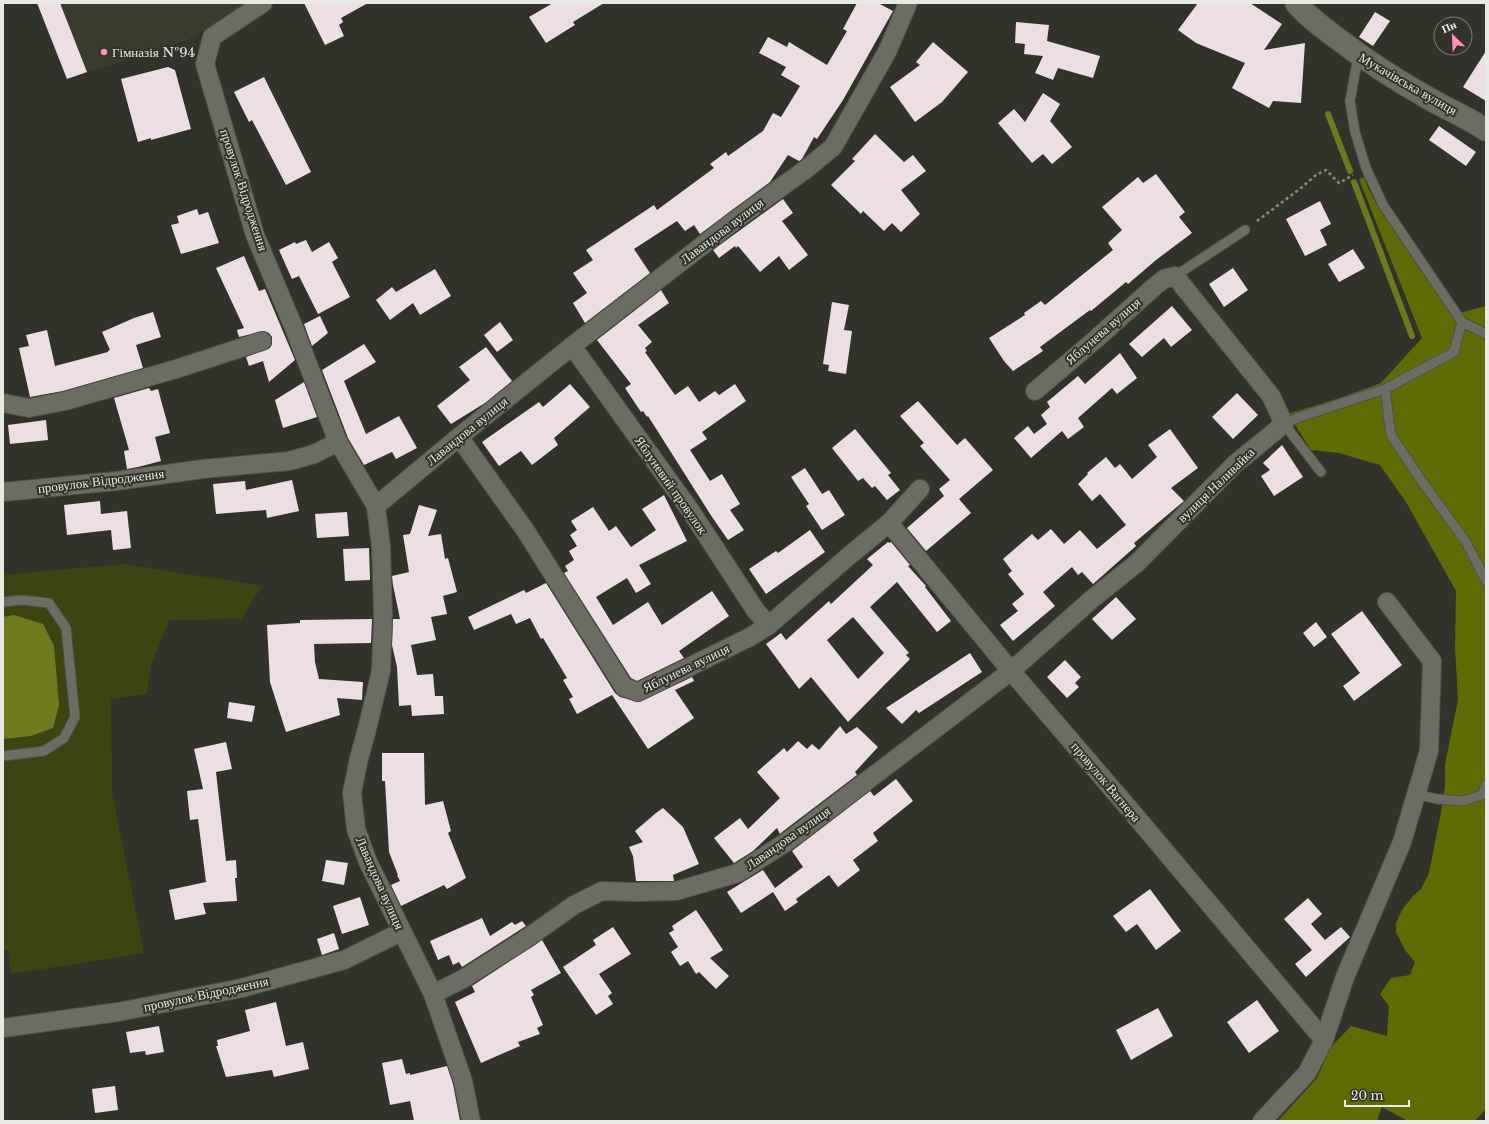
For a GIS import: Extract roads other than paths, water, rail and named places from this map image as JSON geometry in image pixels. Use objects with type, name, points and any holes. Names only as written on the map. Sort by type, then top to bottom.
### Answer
[{"type":"street","name":"провулок Відродження","points":[[263,3],[212,37],[205,64],[255,235],[294,328],[338,442],[376,506]]},
{"type":"street","name":"Лавандова вулиця","points":[[471,1121],[463,1081],[433,994],[368,862],[356,829],[352,793],[380,671],[383,615],[381,547],[376,506],[572,346],[738,218],[805,170],[833,146],[887,52],[908,3]]},
{"type":"street","name":"Мукачівська вулиця","points":[[1296,3],[1308,17],[1383,72],[1468,118],[1486,130]]},
{"type":"street","name":"Яблунева вулиця","points":[[1035,391],[1154,287],[1164,279],[1175,276]]},
{"type":"street","points":[[1175,276],[1271,396],[1284,424]]},
{"type":"street","points":[[3,403],[29,408],[65,401],[155,376],[262,341]]},
{"type":"street","name":"Яблуневий провулок","points":[[572,346],[690,510],[756,611],[769,624]]},
{"type":"street","name":"вулиця Наливайка","points":[[1011,671],[1092,599],[1137,563],[1235,464],[1284,424]]},
{"type":"street","name":"Яблунева вулиця","points":[[459,437],[529,536],[624,687],[638,692],[750,637],[769,624],[889,523],[920,489]]},
{"type":"street","name":"провулок Відродження","points":[[3,492],[116,481],[203,468],[289,461],[314,454],[338,442]]},
{"type":"street","name":"провулок Вагнера","points":[[889,523],[1011,671],[1324,1040]]},
{"type":"street","points":[[1262,1121],[1307,1073],[1324,1040],[1345,977],[1402,842],[1429,750],[1432,661],[1387,602]]},
{"type":"street","name":"Лавандова вулиця","points":[[433,994],[463,979],[526,939],[574,905],[602,891],[676,891],[738,873],[788,841],[1011,671]]},
{"type":"street","name":"провулок Відродження","points":[[3,1028],[118,1012],[242,988],[344,960],[402,932]]},
{"type":"lane","points":[[1360,56],[1356,68],[1350,101],[1355,132],[1366,168],[1383,204],[1462,322],[1486,334]]},
{"type":"lane","points":[[1175,276],[1245,230]]},
{"type":"lane","points":[[1321,472],[1284,424],[1300,417],[1385,389],[1454,352],[1462,322]]},
{"type":"lane","points":[[1385,389],[1391,435],[1421,480],[1466,542],[1486,581]]},
{"type":"lane","points":[[3,602],[21,600],[49,603],[66,628],[75,717],[64,738],[44,751],[3,756]]},
{"type":"lane","points":[[1415,794],[1437,799],[1463,801],[1482,795],[1486,785]]},
{"type":"waterway","points":[[1328,114],[1350,171]]},
{"type":"waterway","points":[[1354,182],[1412,336]]},
{"type":"place","name":"Гімназія №94","points":[[104,52]]}]
